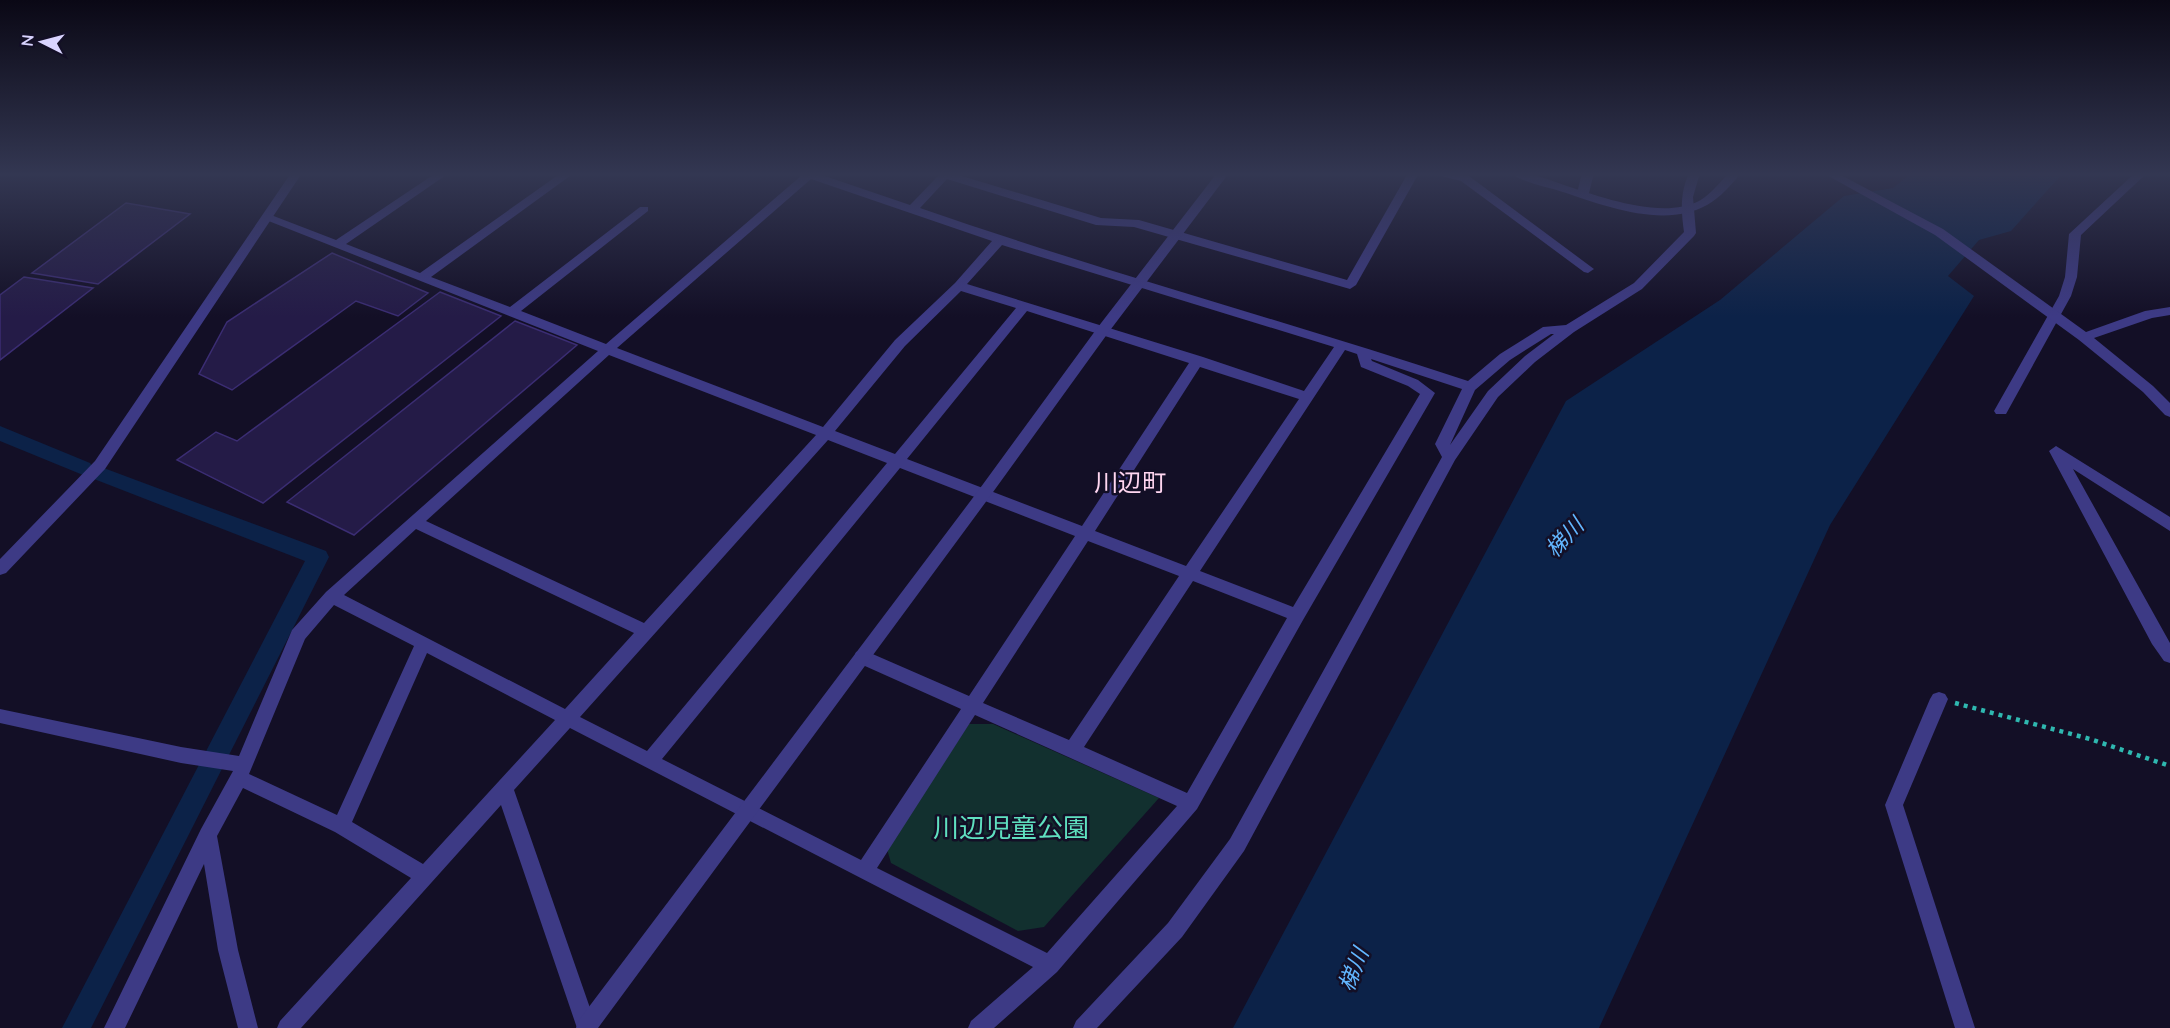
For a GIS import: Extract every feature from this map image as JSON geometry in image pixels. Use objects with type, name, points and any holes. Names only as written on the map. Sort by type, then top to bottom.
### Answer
[{"type":"street","points":[[0,569],[100,465],[206,304],[265,221]]},
{"type":"street","points":[[275,221],[1297,615]]},
{"type":"street","points":[[338,244],[372,221]]},
{"type":"street","points":[[422,277],[501,221]]},
{"type":"street","points":[[512,312],[629,221]]},
{"type":"street","points":[[114,1028],[239,769],[298,635],[332,596],[753,221]]},
{"type":"street","points":[[944,221],[1363,351],[1470,387]]},
{"type":"street","points":[[1097,221],[1135,223],[1350,285],[1387,221]]},
{"type":"street","points":[[587,1028],[1103,330],[1187,221]]},
{"type":"street","points":[[1523,221],[1588,269]]},
{"type":"street","points":[[1083,1028],[1175,930],[1237,845],[1449,457],[1493,394],[1530,359],[1569,329],[1638,286],[1690,233],[1687,221]]},
{"type":"street","points":[[1918,221],[1939,232],[2054,314],[2148,389],[2170,412]]},
{"type":"street","points":[[2001,411],[2054,314],[2065,301],[2072,277],[2075,234],[2089,221]]},
{"type":"street","points":[[287,1028],[826,434],[900,344],[959,286],[1000,240]]},
{"type":"street","points":[[959,286],[1198,360],[1308,398]]},
{"type":"street","points":[[649,762],[1024,307]]},
{"type":"street","points":[[2084,337],[2150,315],[2170,311]]},
{"type":"street","points":[[1449,457],[1442,444],[1470,387],[1505,357],[1548,330],[1569,329]]},
{"type":"street","points":[[1072,750],[1342,345]]},
{"type":"street","points":[[978,1028],[1050,965],[1191,803],[1297,615],[1428,393],[1413,382],[1366,364],[1363,351]]},
{"type":"street","points":[[864,871],[1198,360]]},
{"type":"street","points":[[2170,525],[2056,451],[2158,639],[2170,656]]},
{"type":"street","points":[[415,522],[645,631]]},
{"type":"street","points":[[332,596],[567,720],[1050,965]]},
{"type":"street","points":[[342,826],[423,644]]},
{"type":"street","points":[[862,657],[1191,803]]},
{"type":"street","points":[[1939,699],[1894,805],[1965,1028]]},
{"type":"street","points":[[0,716],[202,758],[239,769],[426,876]]},
{"type":"street","points":[[504,788],[587,1028]]},
{"type":"street","points":[[208,835],[228,950],[248,1028]]},
{"type":"path","points":[[1939,699],[2090,739],[2170,766]]},
{"type":"green space","name":"川辺児童公園","points":[[969,724],[993,724],[1159,798],[1044,927],[1018,931],[891,863],[887,849]]},
{"type":"water","name":"梯川","points":[[1814,221],[2020,221],[2011,231],[1979,240],[1948,276],[1974,296],[1830,525],[1599,1028],[1233,1028],[1566,401],[1720,300]]},
{"type":"building","points":[[102,221],[181,221],[98,284],[32,273]]},
{"type":"building","points":[[332,253],[428,293],[398,316],[356,301],[232,390],[199,374],[227,322]]},
{"type":"building","points":[[24,277],[93,288],[0,360],[0,295]]},
{"type":"building","points":[[440,292],[501,316],[263,503],[177,460],[216,432],[237,441]]},
{"type":"building","points":[[515,321],[577,345],[354,535],[287,502]]},
{"type":"waterway","points":[[0,433],[83,468]]},
{"type":"waterway","points":[[76,1028],[318,557],[101,474]]},
{"type":"district","name":"川辺町","points":[[1130,483]]}]
